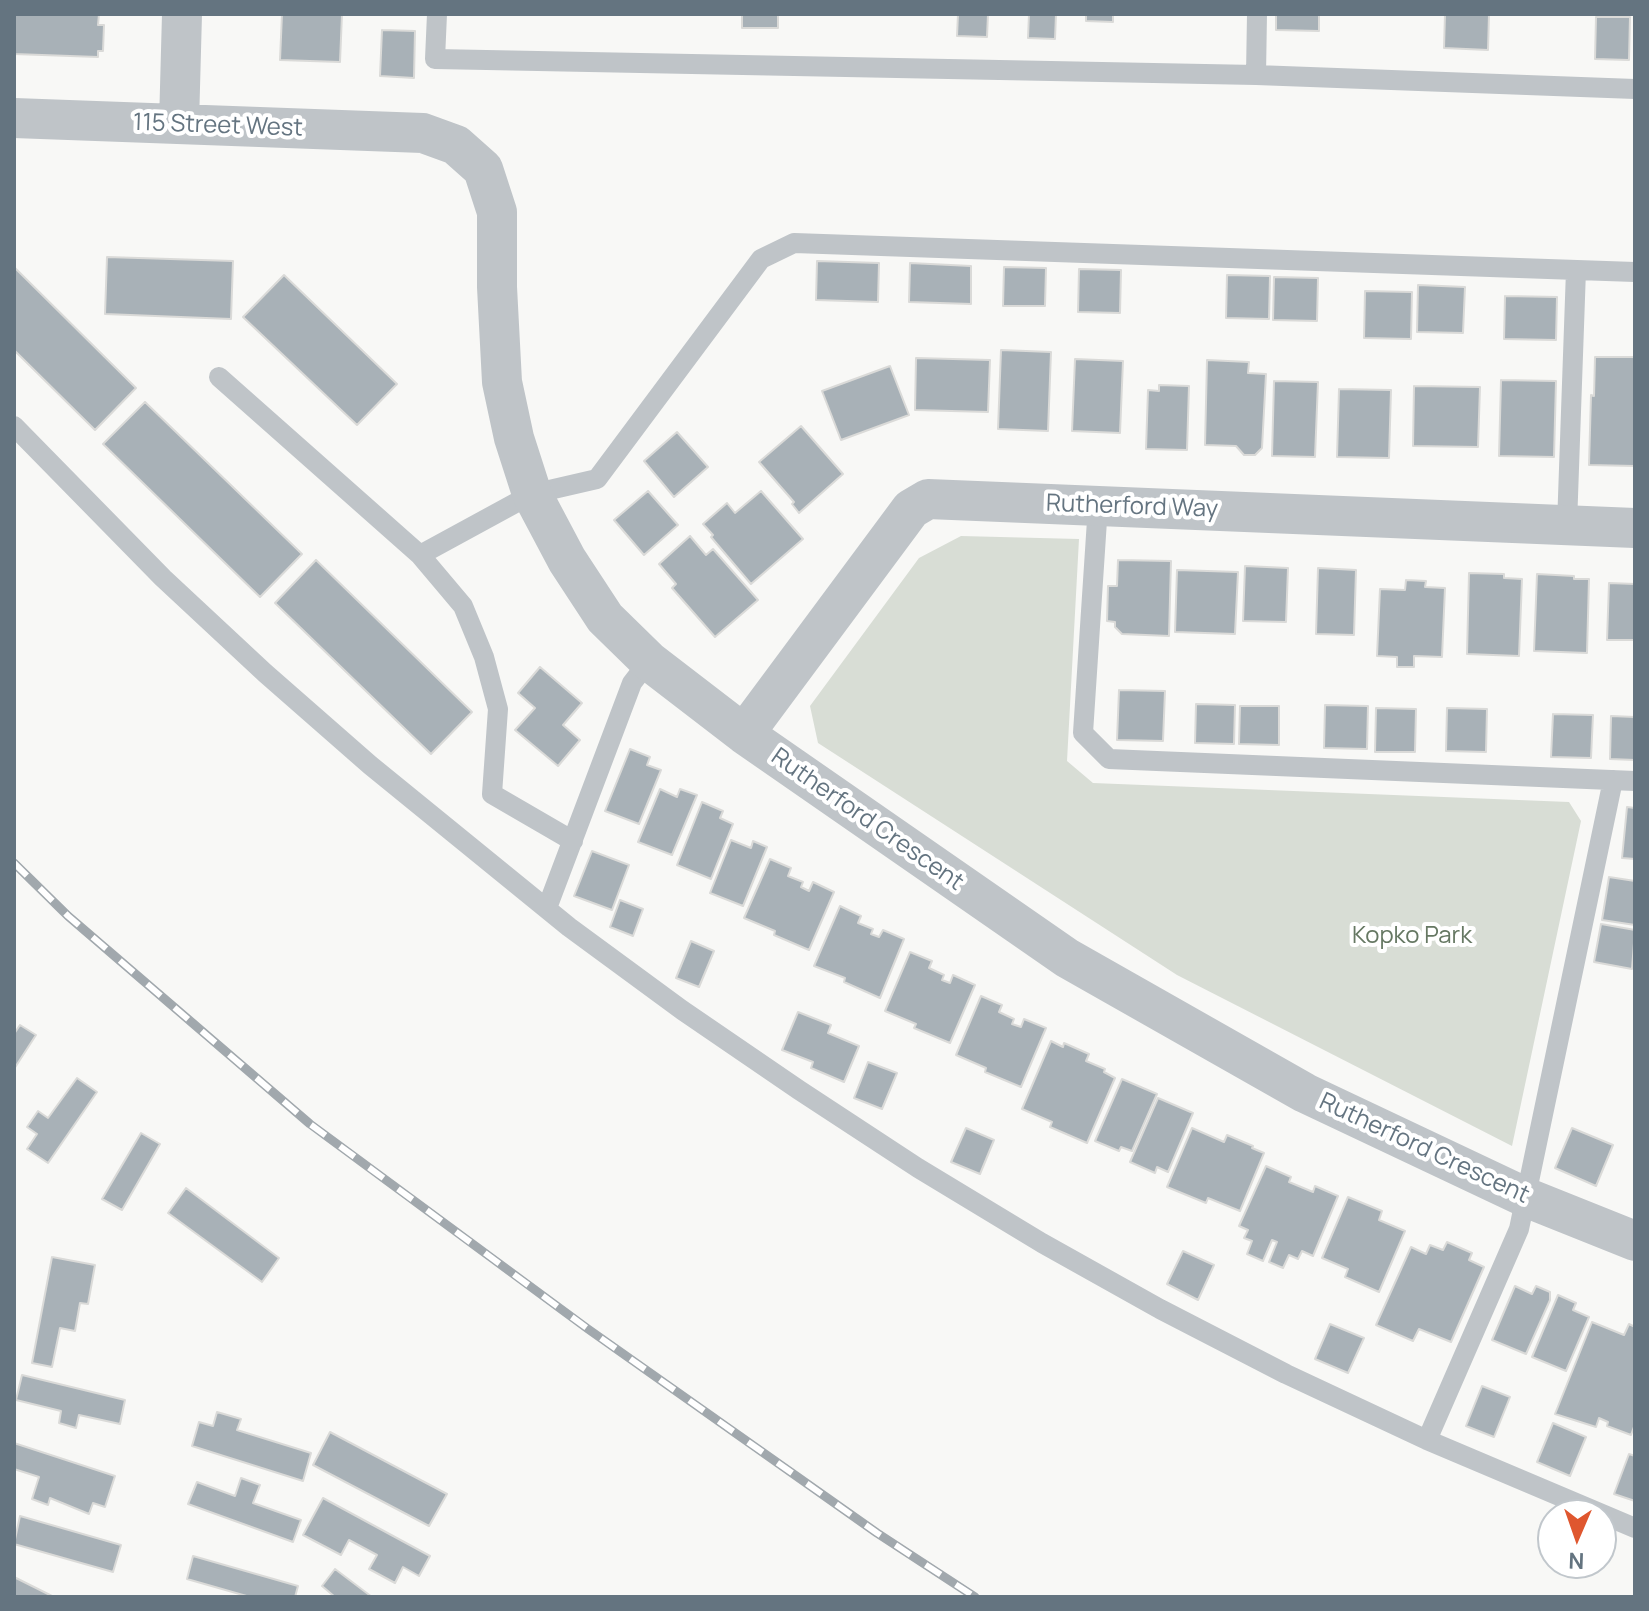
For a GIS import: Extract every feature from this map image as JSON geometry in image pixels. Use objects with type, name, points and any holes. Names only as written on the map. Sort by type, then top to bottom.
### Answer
[{"type":"street","points":[[179,124],[182,14]]},
{"type":"street","name":"115 Street West","points":[[14,118],[423,133]]},
{"type":"street","name":"Rutherford Crescent","points":[[423,133],[456,145],[483,169],[497,212],[502,382],[514,438],[532,494],[567,560],[605,618],[649,661],[744,734],[1067,958],[1305,1093],[1525,1197],[1635,1241]]},
{"type":"street","name":"Rutherford Way","points":[[744,734],[911,509],[928,499],[1635,528]]},
{"type":"lane","points":[[437,14],[435,59],[1256,75],[1635,89]]},
{"type":"lane","points":[[1256,75],[1257,14]]},
{"type":"lane","points":[[420,555],[532,494],[597,479],[761,259],[794,243],[1635,272]]},
{"type":"lane","points":[[1567,525],[1576,270]]},
{"type":"lane","points":[[219,377],[420,555],[463,606],[484,657],[498,709],[492,794],[573,841]]},
{"type":"lane","points":[[14,426],[163,578],[370,765],[547,908],[682,1010],[799,1090],[918,1168],[1160,1309],[1286,1374],[1427,1440],[1635,1528]]},
{"type":"lane","points":[[1098,505],[1083,733],[1109,759],[1635,781]]},
{"type":"lane","points":[[547,908],[632,683],[649,661]]},
{"type":"lane","points":[[1427,1440],[1519,1229],[1613,780]]},
{"type":"green space","name":"Kopko Park","points":[[961,536],[1079,539],[1067,761],[1093,783],[1569,802],[1581,821],[1512,1146],[1177,975],[818,743],[810,706],[919,558]]},
{"type":"building","points":[[14,14],[99,14],[98,25],[104,25],[103,51],[98,51],[98,57],[14,54]]},
{"type":"building","points":[[282,14],[342,14],[340,62],[280,60]]},
{"type":"building","points":[[742,14],[778,14],[778,28],[742,28]]},
{"type":"building","points":[[958,14],[988,14],[987,37],[957,36]]},
{"type":"building","points":[[1029,14],[1056,14],[1055,39],[1028,38]]},
{"type":"building","points":[[1086,14],[1113,14],[1113,22],[1086,21]]},
{"type":"building","points":[[1276,14],[1319,14],[1319,31],[1276,30]]},
{"type":"building","points":[[1445,14],[1489,14],[1488,50],[1444,48]]},
{"type":"building","points":[[1596,17],[1630,17],[1629,60],[1595,59]]},
{"type":"building","points":[[382,30],[415,31],[414,78],[380,76]]},
{"type":"building","points":[[107,257],[233,261],[231,319],[105,314]]},
{"type":"building","points":[[817,261],[879,263],[878,302],[816,300]]},
{"type":"building","points":[[910,263],[971,266],[971,304],[909,302]]},
{"type":"building","points":[[14,267],[136,388],[95,430],[14,350]]},
{"type":"building","points":[[1004,267],[1046,268],[1045,306],[1003,306]]},
{"type":"building","points":[[1079,269],[1121,270],[1120,313],[1078,312]]},
{"type":"building","points":[[284,275],[397,384],[357,425],[243,317]]},
{"type":"building","points":[[1227,275],[1270,276],[1269,319],[1226,318]]},
{"type":"building","points":[[1274,277],[1318,278],[1317,321],[1273,320]]},
{"type":"building","points":[[1418,285],[1465,287],[1463,333],[1417,332]]},
{"type":"building","points":[[1365,291],[1412,292],[1411,339],[1364,338]]},
{"type":"building","points":[[1505,296],[1557,297],[1556,340],[1504,339]]},
{"type":"building","points":[[1001,350],[1051,352],[1048,431],[998,429]]},
{"type":"building","points":[[1595,357],[1635,357],[1635,466],[1589,465]]},
{"type":"building","points":[[916,358],[990,360],[988,412],[915,410]]},
{"type":"building","points":[[1075,359],[1123,361],[1120,433],[1072,431]]},
{"type":"building","points":[[1207,360],[1249,362],[1248,373],[1266,374],[1262,448],[1255,455],[1244,455],[1236,446],[1205,445]]},
{"type":"building","points":[[890,366],[909,415],[841,440],[822,391]]},
{"type":"building","points":[[1501,380],[1556,381],[1554,457],[1499,456]]},
{"type":"building","points":[[1274,381],[1318,382],[1315,457],[1272,456]]},
{"type":"building","points":[[1159,385],[1189,386],[1187,450],[1146,449],[1148,390],[1159,391]]},
{"type":"building","points":[[1414,386],[1480,387],[1478,447],[1413,446]]},
{"type":"building","points":[[1339,389],[1391,390],[1389,458],[1337,457]]},
{"type":"building","points":[[145,402],[302,554],[260,597],[103,444]]},
{"type":"building","points":[[801,426],[843,474],[799,513],[792,504],[794,502],[759,462]]},
{"type":"building","points":[[677,432],[708,467],[674,497],[644,461]]},
{"type":"building","points":[[648,491],[678,525],[644,555],[614,520]]},
{"type":"building","points":[[761,491],[803,539],[751,584],[703,524],[727,503],[735,513]]},
{"type":"building","points":[[690,536],[706,555],[713,549],[758,600],[715,637],[672,588],[676,584],[659,564]]},
{"type":"building","points":[[316,560],[472,712],[431,754],[275,603]]},
{"type":"building","points":[[1118,560],[1171,561],[1169,636],[1122,634],[1115,627],[1115,622],[1107,621],[1108,586],[1117,586]]},
{"type":"building","points":[[1245,566],[1288,568],[1286,622],[1243,621]]},
{"type":"building","points":[[1318,568],[1356,570],[1354,635],[1316,634]]},
{"type":"building","points":[[1177,570],[1238,572],[1235,634],[1175,632]]},
{"type":"building","points":[[1469,573],[1504,574],[1504,578],[1522,579],[1519,656],[1467,654]]},
{"type":"building","points":[[1537,574],[1589,579],[1587,653],[1534,651]]},
{"type":"building","points":[[1406,580],[1426,581],[1425,587],[1445,588],[1442,657],[1414,656],[1414,667],[1397,667],[1397,657],[1377,656],[1380,589],[1405,590]]},
{"type":"building","points":[[1609,583],[1635,584],[1635,640],[1607,640]]},
{"type":"building","points":[[540,667],[582,703],[563,725],[580,740],[558,766],[515,730],[535,708],[518,693]]},
{"type":"building","points":[[1119,690],[1165,691],[1163,741],[1117,740]]},
{"type":"building","points":[[1196,704],[1235,705],[1234,744],[1195,743]]},
{"type":"building","points":[[1325,705],[1368,706],[1367,749],[1324,748]]},
{"type":"building","points":[[1240,706],[1279,706],[1279,745],[1239,744]]},
{"type":"building","points":[[1376,708],[1416,709],[1415,752],[1375,752]]},
{"type":"building","points":[[1447,708],[1487,709],[1486,752],[1446,751]]},
{"type":"building","points":[[1553,714],[1593,715],[1591,758],[1551,757]]},
{"type":"building","points":[[1611,716],[1635,717],[1635,760],[1610,759]]},
{"type":"building","points":[[630,749],[650,757],[647,765],[661,770],[639,824],[605,811]]},
{"type":"building","points":[[660,789],[677,797],[680,789],[697,795],[672,855],[638,842]]},
{"type":"building","points":[[702,802],[723,811],[720,818],[733,824],[711,879],[677,865]]},
{"type":"building","points":[[1627,807],[1635,808],[1635,859],[1622,858]]},
{"type":"building","points":[[731,840],[751,848],[753,841],[767,847],[743,906],[710,893]]},
{"type":"building","points":[[592,851],[629,865],[612,910],[574,896]]},
{"type":"building","points":[[770,859],[791,868],[788,876],[803,882],[801,887],[809,891],[813,882],[834,892],[809,950],[744,918]]},
{"type":"building","points":[[1609,877],[1635,881],[1635,925],[1602,920]]},
{"type":"building","points":[[620,900],[643,909],[633,936],[610,927]]},
{"type":"building","points":[[840,906],[861,916],[858,923],[873,929],[871,934],[879,937],[883,930],[904,939],[880,998],[844,982],[845,978],[814,966]]},
{"type":"building","points":[[1601,924],[1635,930],[1632,969],[1594,962]]},
{"type":"building","points":[[691,941],[714,951],[699,987],[676,978]]},
{"type":"building","points":[[910,952],[932,961],[929,968],[944,975],[942,980],[950,983],[953,975],[975,985],[950,1043],[914,1028],[916,1024],[885,1011]]},
{"type":"building","points":[[981,996],[1002,1005],[999,1012],[1014,1019],[1012,1024],[1021,1027],[1024,1019],[1046,1028],[1021,1087],[985,1072],[986,1068],[956,1055]]},
{"type":"building","points":[[798,1012],[831,1025],[828,1033],[859,1046],[844,1082],[811,1068],[813,1062],[782,1050]]},
{"type":"building","points":[[20,1025],[36,1035],[14,1069],[14,1034]]},
{"type":"building","points":[[1051,1041],[1089,1054],[1086,1061],[1105,1069],[1104,1072],[1115,1078],[1087,1143],[1050,1127],[1052,1122],[1022,1109]]},
{"type":"building","points":[[868,1062],[897,1073],[882,1109],[854,1098]]},
{"type":"building","points":[[77,1078],[97,1092],[48,1163],[27,1149],[37,1134],[27,1127],[38,1111],[48,1118]]},
{"type":"building","points":[[1122,1079],[1157,1094],[1132,1151],[1121,1147],[1119,1151],[1095,1141]]},
{"type":"building","points":[[1158,1098],[1193,1113],[1168,1172],[1157,1167],[1155,1173],[1130,1162]]},
{"type":"building","points":[[966,1128],[994,1140],[980,1174],[951,1162]]},
{"type":"building","points":[[1192,1128],[1224,1142],[1227,1135],[1264,1153],[1240,1211],[1208,1198],[1206,1203],[1167,1187]]},
{"type":"building","points":[[1572,1128],[1613,1145],[1596,1186],[1555,1168]]},
{"type":"building","points":[[141,1133],[160,1144],[122,1210],[102,1199]]},
{"type":"building","points":[[1266,1166],[1291,1177],[1289,1182],[1313,1192],[1315,1186],[1338,1196],[1313,1256],[1302,1251],[1298,1259],[1289,1255],[1283,1268],[1269,1262],[1277,1242],[1272,1240],[1263,1261],[1247,1254],[1252,1241],[1244,1238],[1248,1230],[1239,1226]]},
{"type":"building","points":[[186,1188],[279,1258],[262,1282],[168,1213]]},
{"type":"building","points":[[1348,1197],[1382,1211],[1379,1220],[1405,1231],[1379,1292],[1345,1277],[1348,1269],[1322,1258]]},
{"type":"building","points":[[1447,1242],[1472,1253],[1469,1260],[1484,1267],[1451,1342],[1419,1329],[1413,1341],[1376,1325],[1411,1247],[1426,1254],[1430,1245],[1443,1250]]},
{"type":"building","points":[[1183,1251],[1214,1265],[1198,1300],[1167,1284]]},
{"type":"building","points":[[52,1257],[95,1265],[88,1304],[80,1303],[75,1331],[60,1328],[52,1367],[32,1363]]},
{"type":"building","points":[[1515,1286],[1532,1294],[1536,1286],[1550,1292],[1550,1300],[1526,1354],[1492,1340]]},
{"type":"building","points":[[1558,1295],[1576,1303],[1573,1310],[1589,1317],[1566,1371],[1532,1357]]},
{"type":"building","points":[[1592,1322],[1624,1335],[1629,1324],[1635,1327],[1635,1424],[1631,1435],[1607,1426],[1608,1422],[1599,1418],[1596,1427],[1555,1414]]},
{"type":"building","points":[[1330,1324],[1364,1338],[1348,1373],[1315,1359]]},
{"type":"building","points":[[22,1375],[125,1400],[120,1424],[79,1415],[76,1428],[59,1423],[61,1411],[16,1400]]},
{"type":"building","points":[[1482,1386],[1510,1397],[1494,1437],[1466,1426]]},
{"type":"building","points":[[217,1412],[241,1419],[237,1430],[311,1453],[303,1481],[192,1446],[199,1422],[213,1426]]},
{"type":"building","points":[[1553,1423],[1586,1437],[1570,1476],[1537,1462]]},
{"type":"building","points":[[330,1432],[447,1494],[429,1526],[313,1465]]},
{"type":"building","points":[[14,1443],[115,1476],[105,1507],[93,1503],[89,1514],[50,1498],[48,1505],[32,1499],[39,1477],[14,1469]]},
{"type":"building","points":[[1629,1454],[1635,1456],[1635,1501],[1614,1494]]},
{"type":"building","points":[[241,1478],[260,1485],[253,1503],[301,1520],[293,1542],[188,1504],[197,1482],[235,1496]]},
{"type":"building","points":[[323,1498],[430,1556],[419,1576],[403,1567],[395,1583],[369,1569],[377,1555],[349,1540],[341,1555],[303,1535]]},
{"type":"building","points":[[20,1516],[121,1545],[113,1572],[14,1544]]},
{"type":"building","points":[[193,1556],[298,1586],[295,1597],[250,1597],[187,1579]]},
{"type":"building","points":[[335,1569],[372,1597],[335,1597],[322,1586]]},
{"type":"building","points":[[14,1577],[54,1597],[14,1597]]},
{"type":"railway","points":[[14,863],[68,916],[310,1124],[588,1329],[877,1533],[975,1597]]}]
